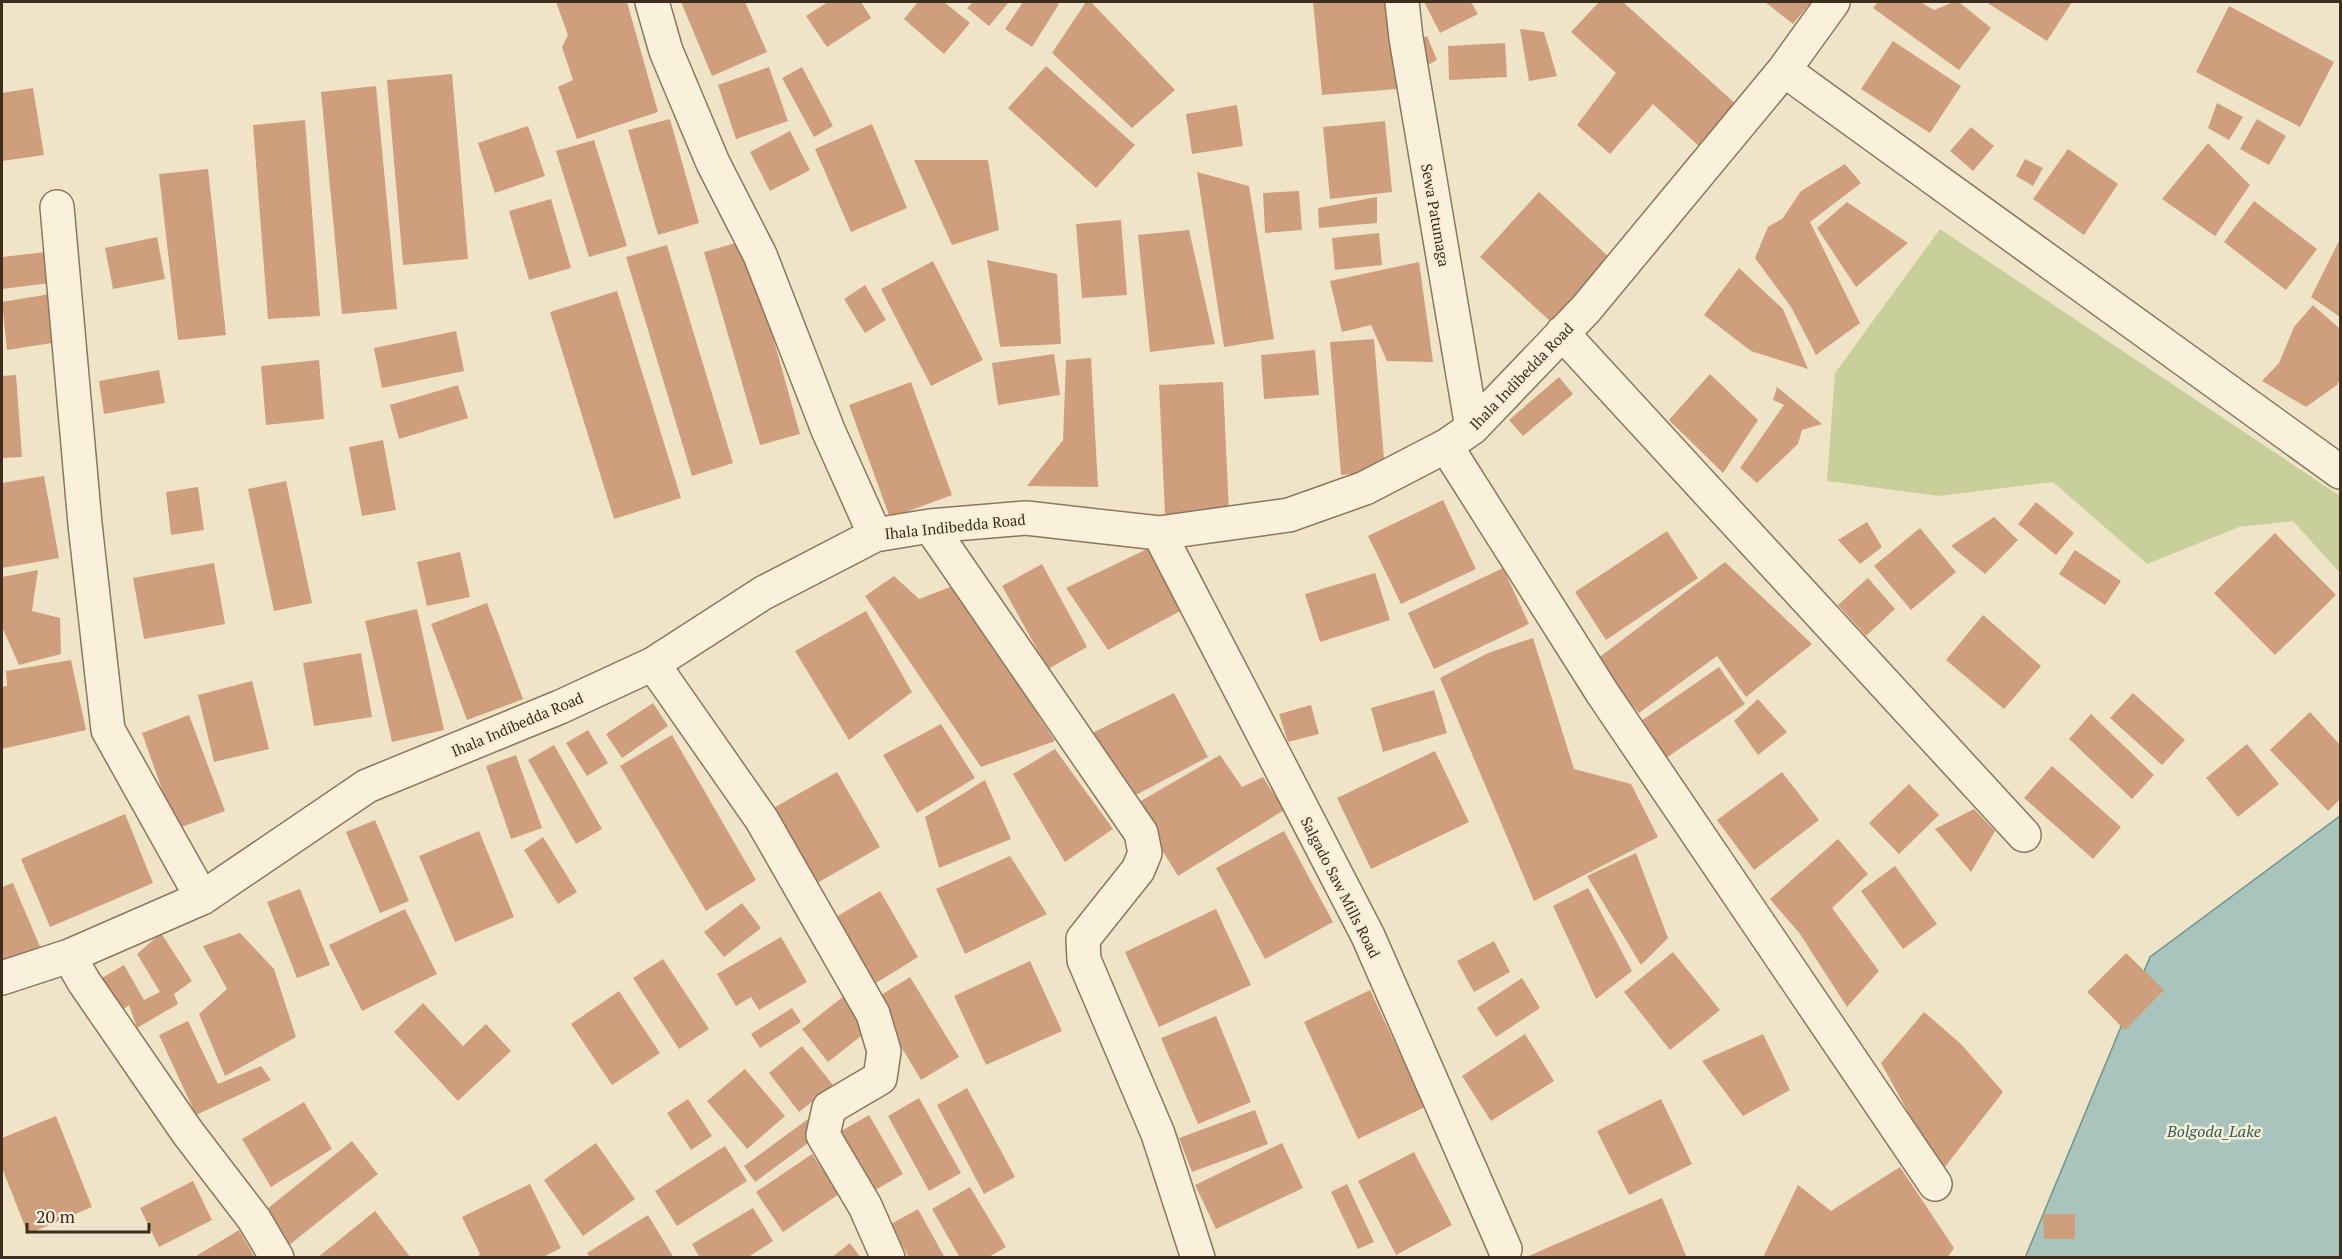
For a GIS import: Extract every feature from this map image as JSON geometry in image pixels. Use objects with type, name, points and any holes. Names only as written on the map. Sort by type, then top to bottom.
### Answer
[{"type":"street","points":[[652,2],[666,51],[713,163],[760,255],[828,430],[874,535]]},
{"type":"street","name":"Sewa Patumaga","points":[[1402,2],[1459,437]]},
{"type":"street","name":"Ihala Indibedda Road","points":[[2,978],[69,956],[202,898],[367,786],[560,707],[653,664],[763,593],[874,535],[930,526],[1026,518],[1159,533],[1289,515],[1365,488],[1459,437],[1586,309],[1784,70],[1833,2]]},
{"type":"street","points":[[1784,70],[2340,472]]},
{"type":"street","points":[[57,207],[85,524],[108,730],[202,898]]},
{"type":"street","points":[[1562,333],[2024,834]]},
{"type":"street","points":[[1459,437],[1603,694],[1935,1184]]},
{"type":"street","points":[[930,526],[1141,833],[1145,853],[1138,870],[1083,939],[1084,960],[1158,1134],[1198,1257]]},
{"type":"street","name":"Salgado Saw Mills Road","points":[[1159,533],[1368,936],[1505,1249]]},
{"type":"street","points":[[653,664],[762,819],[873,1014],[885,1051],[880,1078],[829,1108],[823,1135],[865,1206],[888,1257]]},
{"type":"street","points":[[69,956],[84,982],[188,1133],[254,1219],[277,1257]]},
{"type":"green space","points":[[1940,229],[2340,496],[2340,573],[2293,521],[2239,527],[2147,564],[2053,482],[1938,496],[1827,481],[1835,373]]},
{"type":"water","name":"Bolgoda_Lake","points":[[2340,816],[2340,1257],[2025,1258],[2150,957]]},
{"type":"building","points":[[556,2],[627,2],[658,112],[577,139],[558,87],[573,80],[562,47],[568,35]]},
{"type":"building","points":[[681,2],[745,2],[767,52],[712,76]]},
{"type":"building","points":[[828,2],[861,2],[871,18],[827,47],[806,16]]},
{"type":"building","points":[[918,2],[944,2],[970,23],[944,54],[904,19]]},
{"type":"building","points":[[973,2],[1009,2],[989,26],[967,8]]},
{"type":"building","points":[[1023,2],[1059,4],[1032,47],[1005,29]]},
{"type":"building","points":[[1086,2],[1091,2],[1175,90],[1132,128],[1052,53]]},
{"type":"building","points":[[1313,2],[1389,2],[1397,89],[1322,95]]},
{"type":"building","points":[[1424,2],[1471,2],[1478,14],[1440,33]]},
{"type":"building","points":[[1599,2],[1623,2],[1738,106],[1701,148],[1653,104],[1610,154],[1577,125],[1616,73],[1571,32]]},
{"type":"building","points":[[1765,2],[1811,2],[1793,24]]},
{"type":"building","points":[[1878,2],[1920,2],[1934,10],[1959,2],[1991,28],[1959,70],[1873,8]]},
{"type":"building","points":[[1986,2],[2072,2],[2047,41]]},
{"type":"building","points":[[2229,6],[2334,62],[2300,127],[2196,72]]},
{"type":"building","points":[[1520,29],[1544,32],[1557,76],[1529,81]]},
{"type":"building","points":[[1427,36],[1437,60],[1422,68],[1411,43]]},
{"type":"building","points":[[1893,41],[1961,86],[1930,133],[1861,89]]},
{"type":"building","points":[[1505,43],[1507,77],[1449,80],[1448,46]]},
{"type":"building","points":[[1046,66],[1135,145],[1096,188],[1008,108]]},
{"type":"building","points":[[769,67],[788,121],[736,139],[718,85]]},
{"type":"building","points":[[802,67],[833,126],[814,137],[782,78]]},
{"type":"building","points":[[452,74],[468,259],[403,265],[387,80]]},
{"type":"building","points":[[376,86],[397,309],[342,314],[321,92]]},
{"type":"building","points":[[33,88],[44,155],[2,161],[2,93]]},
{"type":"building","points":[[2217,103],[2243,117],[2229,140],[2208,128]]},
{"type":"building","points":[[1237,105],[1243,146],[1192,154],[1186,114]]},
{"type":"building","points":[[670,119],[699,223],[658,235],[628,130]]},
{"type":"building","points":[[2257,119],[2286,136],[2269,165],[2240,149]]},
{"type":"building","points":[[305,120],[320,316],[268,319],[253,125]]},
{"type":"building","points":[[1385,121],[1392,192],[1330,199],[1323,127]]},
{"type":"building","points":[[872,124],[907,208],[851,232],[815,149]]},
{"type":"building","points":[[528,126],[545,176],[495,193],[478,143]]},
{"type":"building","points":[[1971,127],[1994,146],[1973,171],[1950,151]]},
{"type":"building","points":[[790,131],[810,170],[770,191],[750,152]]},
{"type":"building","points":[[594,140],[627,246],[589,257],[556,151]]},
{"type":"building","points":[[2208,143],[2250,185],[2215,236],[2162,199]]},
{"type":"building","points":[[2068,149],[2118,184],[2084,235],[2033,199]]},
{"type":"building","points":[[2025,159],[2043,168],[2033,186],[2016,176]]},
{"type":"building","points":[[914,160],[988,160],[999,230],[952,245]]},
{"type":"building","points":[[1845,164],[1861,183],[1810,222],[1860,323],[1816,355],[1791,307],[1755,258],[1768,227],[1783,218],[1801,191]]},
{"type":"building","points":[[208,169],[226,335],[178,340],[159,174]]},
{"type":"building","points":[[1197,172],[1249,186],[1274,339],[1224,347]]},
{"type":"building","points":[[1299,191],[1302,230],[1265,233],[1263,193]]},
{"type":"building","points":[[1539,192],[1610,258],[1551,322],[1480,257]]},
{"type":"building","points":[[1377,197],[1377,223],[1319,228],[1318,208]]},
{"type":"building","points":[[551,199],[571,268],[529,280],[509,211]]},
{"type":"building","points":[[2254,201],[2317,249],[2286,290],[2224,242]]},
{"type":"building","points":[[1847,202],[1908,243],[1856,287],[1817,228]]},
{"type":"building","points":[[1121,220],[1127,295],[1082,298],[1076,224]]},
{"type":"building","points":[[1189,230],[1215,344],[1150,352],[1138,235]]},
{"type":"building","points":[[1379,233],[1382,265],[1335,270],[1332,238]]},
{"type":"building","points":[[157,237],[165,279],[113,289],[105,248]]},
{"type":"building","points":[[2340,239],[2340,317],[2311,297]]},
{"type":"building","points":[[746,240],[800,434],[760,445],[704,252]]},
{"type":"building","points":[[667,245],[733,463],[692,476],[626,257]]},
{"type":"building","points":[[46,252],[50,283],[2,289],[2,257]]},
{"type":"building","points":[[987,260],[1057,274],[1061,344],[1000,347]]},
{"type":"building","points":[[933,261],[983,360],[931,386],[881,289]]},
{"type":"building","points":[[1419,262],[1433,362],[1387,361],[1371,325],[1342,332],[1330,281]]},
{"type":"building","points":[[1739,268],[1783,309],[1808,369],[1751,351],[1704,315]]},
{"type":"building","points":[[865,285],[886,320],[865,333],[844,299]]},
{"type":"building","points":[[617,291],[681,498],[614,519],[550,312]]},
{"type":"building","points":[[50,294],[58,342],[7,350],[2,302]]},
{"type":"building","points":[[2313,305],[2340,329],[2340,379],[2337,385],[2306,407],[2262,381],[2279,363],[2294,327]]},
{"type":"building","points":[[456,331],[464,371],[382,388],[374,348]]},
{"type":"building","points":[[1374,339],[1385,471],[1341,475],[1330,342]]},
{"type":"building","points":[[1315,350],[1319,395],[1264,399],[1261,355]]},
{"type":"building","points":[[1054,354],[1060,395],[998,405],[992,363]]},
{"type":"building","points":[[1091,358],[1098,487],[1027,486],[1063,440],[1066,360]]},
{"type":"building","points":[[319,360],[324,419],[266,425],[261,366]]},
{"type":"building","points":[[159,370],[165,403],[104,414],[99,381]]},
{"type":"building","points":[[1710,374],[1758,420],[1723,473],[1669,420]]},
{"type":"building","points":[[16,375],[22,457],[2,458],[2,376]]},
{"type":"building","points":[[1559,377],[1573,394],[1523,436],[1509,420]]},
{"type":"building","points":[[911,382],[952,495],[890,518],[849,405]]},
{"type":"building","points":[[1223,382],[1229,512],[1165,514],[1159,385]]},
{"type":"building","points":[[458,385],[468,418],[399,439],[390,405]]},
{"type":"building","points":[[1777,387],[1822,424],[1802,430],[1798,444],[1757,483],[1740,468],[1784,405],[1773,400]]},
{"type":"building","points":[[383,440],[396,510],[362,516],[349,447]]},
{"type":"building","points":[[44,476],[59,558],[2,568],[2,483]]},
{"type":"building","points":[[286,481],[312,603],[274,611],[248,489]]},
{"type":"building","points":[[198,487],[204,530],[171,535],[166,492]]},
{"type":"building","points":[[1443,500],[1476,569],[1401,604],[1368,536]]},
{"type":"building","points":[[2036,502],[2074,533],[2056,555],[2018,524]]},
{"type":"building","points":[[1994,517],[2018,540],[1985,574],[1951,546]]},
{"type":"building","points":[[1867,522],[1882,547],[1860,564],[1838,540]]},
{"type":"building","points":[[1920,528],[1956,572],[1911,610],[1874,566]]},
{"type":"building","points":[[1667,531],[1698,578],[1606,640],[1575,592]]},
{"type":"building","points":[[2275,533],[2336,595],[2275,655],[2214,593]]},
{"type":"building","points":[[1149,548],[1182,610],[1108,650],[1066,588]]},
{"type":"building","points":[[2075,550],[2121,581],[2105,605],[2059,574]]},
{"type":"building","points":[[460,552],[470,597],[427,606],[417,562]]},
{"type":"building","points":[[1725,562],[1812,644],[1746,697],[1717,656],[1639,713],[1593,662]]},
{"type":"building","points":[[214,563],[225,624],[144,639],[133,578]]},
{"type":"building","points":[[1042,564],[1087,647],[1048,669],[1002,586]]},
{"type":"building","points":[[1503,568],[1529,624],[1434,669],[1408,613]]},
{"type":"building","points":[[38,570],[32,611],[60,618],[61,654],[19,665],[2,627],[2,577]]},
{"type":"building","points":[[1375,573],[1390,620],[1320,642],[1305,594]]},
{"type":"building","points":[[894,576],[919,599],[953,586],[1055,741],[981,767],[865,596]]},
{"type":"building","points":[[1868,578],[1895,609],[1866,636],[1838,605]]},
{"type":"building","points":[[487,603],[523,699],[467,720],[431,624]]},
{"type":"building","points":[[417,609],[444,730],[392,742],[365,621]]},
{"type":"building","points":[[866,611],[912,692],[849,740],[795,651]]},
{"type":"building","points":[[1983,615],[2041,666],[2004,709],[1946,660]]},
{"type":"building","points":[[1533,638],[1574,769],[1631,784],[1658,837],[1534,901],[1440,678],[1488,653]]},
{"type":"building","points":[[361,653],[372,717],[314,726],[303,663]]},
{"type":"building","points":[[71,660],[86,730],[2,749],[2,687],[7,686],[6,671]]},
{"type":"building","points":[[1719,667],[1745,704],[1666,758],[1641,721]]},
{"type":"building","points":[[252,681],[269,749],[214,762],[198,695]]},
{"type":"building","points":[[1434,690],[1447,733],[1383,752],[1371,708]]},
{"type":"building","points":[[1174,693],[1208,757],[1132,797],[1119,769],[1102,767],[1084,737]]},
{"type":"building","points":[[2133,693],[2185,740],[2162,765],[2110,718]]},
{"type":"building","points":[[1758,699],[1787,732],[1758,755],[1734,721]]},
{"type":"building","points":[[653,703],[668,726],[622,758],[606,734]]},
{"type":"building","points":[[1311,705],[1319,734],[1288,742],[1279,714]]},
{"type":"building","points":[[2310,712],[2340,745],[2340,799],[2328,811],[2270,750]]},
{"type":"building","points":[[2091,714],[2154,775],[2132,799],[2069,739]]},
{"type":"building","points":[[189,715],[225,811],[176,829],[142,733]]},
{"type":"building","points":[[941,724],[975,778],[917,813],[883,755]]},
{"type":"building","points":[[588,730],[608,763],[587,776],[566,743]]},
{"type":"building","points":[[672,735],[756,880],[706,911],[620,766]]},
{"type":"building","points":[[2247,744],[2279,784],[2238,817],[2206,778]]},
{"type":"building","points":[[554,745],[602,829],[576,844],[528,760]]},
{"type":"building","points":[[1055,749],[1113,829],[1065,862],[1013,774]]},
{"type":"building","points":[[1435,751],[1469,822],[1371,869],[1337,798]]},
{"type":"building","points":[[516,755],[542,828],[511,839],[486,766]]},
{"type":"building","points":[[1220,755],[1242,787],[1263,777],[1284,810],[1178,876],[1134,805]]},
{"type":"building","points":[[2052,766],[2121,827],[2093,859],[2024,798]]},
{"type":"building","points":[[837,772],[880,847],[812,886],[770,810]]},
{"type":"building","points":[[1782,772],[1819,820],[1754,870],[1717,820]]},
{"type":"building","points":[[985,780],[1011,839],[939,868],[925,817]]},
{"type":"building","points":[[1909,784],[1939,815],[1899,854],[1869,823]]},
{"type":"building","points":[[1974,809],[1995,831],[1971,872],[1935,829]]},
{"type":"building","points":[[125,814],[153,883],[50,927],[21,859]]},
{"type":"building","points":[[375,820],[409,901],[380,913],[346,832]]},
{"type":"building","points":[[479,831],[514,917],[455,942],[419,856]]},
{"type":"building","points":[[1284,831],[1333,922],[1265,959],[1216,868]]},
{"type":"building","points":[[543,837],[577,892],[558,904],[524,850]]},
{"type":"building","points":[[1838,839],[1868,874],[1832,908],[1879,971],[1847,1007],[1800,934],[1770,899]]},
{"type":"building","points":[[1636,853],[1668,938],[1641,965],[1587,876]]},
{"type":"building","points":[[1010,856],[1047,914],[965,954],[936,889]]},
{"type":"building","points":[[1895,866],[1937,924],[1903,949],[1861,891]]},
{"type":"building","points":[[13,883],[41,949],[2,966],[2,887]]},
{"type":"building","points":[[1588,888],[1632,971],[1596,999],[1553,906]]},
{"type":"building","points":[[300,889],[330,965],[297,978],[267,902]]},
{"type":"building","points":[[880,891],[918,957],[868,988],[829,921]]},
{"type":"building","points":[[742,903],[761,928],[724,957],[704,932]]},
{"type":"building","points":[[405,909],[437,974],[362,1011],[329,945]]},
{"type":"building","points":[[1216,909],[1251,985],[1159,1027],[1125,952]]},
{"type":"building","points":[[161,933],[192,981],[174,994],[178,1004],[137,1028],[129,1005],[120,1012],[102,978],[124,965],[144,1000],[160,992],[137,954]]},
{"type":"building","points":[[240,933],[274,969],[296,1037],[225,1076],[199,1014],[227,989],[203,946]]},
{"type":"building","points":[[781,937],[807,982],[759,1010],[751,997],[736,1006],[717,974]]},
{"type":"building","points":[[1494,941],[1510,972],[1474,992],[1457,961]]},
{"type":"building","points":[[1673,952],[1720,1010],[1670,1050],[1624,992]]},
{"type":"building","points":[[2126,953],[2164,990],[2125,1030],[2087,992]]},
{"type":"building","points":[[663,959],[709,1029],[679,1049],[633,978]]},
{"type":"building","points":[[1030,961],[1062,1031],[986,1065],[954,996]]},
{"type":"building","points":[[910,977],[959,1057],[921,1080],[873,1000]]},
{"type":"building","points":[[1522,978],[1540,1008],[1496,1037],[1477,1008]]},
{"type":"building","points":[[1370,990],[1425,1107],[1358,1139],[1304,1022]]},
{"type":"building","points":[[619,991],[660,1053],[612,1085],[571,1024]]},
{"type":"building","points":[[844,996],[870,1029],[828,1062],[802,1029]]},
{"type":"building","points":[[423,1003],[463,1046],[486,1024],[511,1051],[458,1101],[394,1032]]},
{"type":"building","points":[[792,1008],[801,1022],[760,1048],[751,1034]]},
{"type":"building","points":[[1924,1012],[1961,1044],[2003,1092],[1941,1172],[1881,1063]]},
{"type":"building","points":[[1216,1016],[1251,1102],[1198,1124],[1161,1038]]},
{"type":"building","points":[[188,1021],[218,1084],[261,1066],[271,1080],[196,1115],[159,1035]]},
{"type":"building","points":[[1525,1034],[1554,1081],[1491,1121],[1462,1076]]},
{"type":"building","points":[[1763,1034],[1790,1090],[1743,1116],[1702,1061]]},
{"type":"building","points":[[802,1046],[833,1085],[799,1112],[769,1073]]},
{"type":"building","points":[[745,1069],[785,1116],[747,1149],[707,1101]]},
{"type":"building","points":[[967,1088],[1015,1177],[984,1194],[937,1105]]},
{"type":"building","points":[[919,1098],[961,1173],[929,1191],[888,1116]]},
{"type":"building","points":[[688,1099],[712,1136],[691,1150],[667,1113]]},
{"type":"building","points":[[1661,1099],[1692,1164],[1629,1195],[1597,1131]]},
{"type":"building","points":[[304,1102],[332,1149],[271,1187],[242,1139]]},
{"type":"building","points":[[1255,1110],[1268,1144],[1192,1172],[1179,1138]]},
{"type":"building","points":[[869,1115],[903,1174],[870,1193],[836,1134]]},
{"type":"building","points":[[56,1116],[92,1207],[28,1234],[2,1168],[2,1138]]},
{"type":"building","points":[[808,1119],[819,1135],[755,1182],[744,1166]]},
{"type":"building","points":[[352,1141],[378,1174],[288,1246],[262,1213]]},
{"type":"building","points":[[596,1143],[635,1199],[583,1236],[544,1180]]},
{"type":"building","points":[[1282,1143],[1303,1188],[1216,1229],[1195,1185]]},
{"type":"building","points":[[725,1146],[747,1181],[677,1226],[655,1191]]},
{"type":"building","points":[[1414,1152],[1452,1225],[1396,1255],[1358,1181]]},
{"type":"building","points":[[812,1154],[839,1194],[783,1232],[756,1192]]},
{"type":"building","points":[[1900,1167],[1954,1248],[1947,1258],[1765,1258],[1764,1255],[1798,1185],[1831,1211]]},
{"type":"building","points":[[193,1181],[212,1220],[159,1247],[140,1208]]},
{"type":"building","points":[[530,1184],[561,1248],[541,1258],[477,1258],[480,1254],[462,1217]]},
{"type":"building","points":[[1347,1184],[1374,1242],[1358,1249],[1331,1192]]},
{"type":"building","points":[[970,1187],[1006,1247],[987,1258],[960,1258],[932,1209]]},
{"type":"building","points":[[1662,1198],[1687,1258],[1524,1258]]},
{"type":"building","points":[[753,1208],[773,1241],[747,1258],[700,1258],[692,1244]]},
{"type":"building","points":[[918,1209],[945,1258],[909,1258],[891,1224]]},
{"type":"building","points":[[375,1211],[411,1258],[317,1258]]},
{"type":"building","points":[[2043,1214],[2075,1214],[2075,1239],[2044,1239]]},
{"type":"building","points":[[648,1215],[674,1258],[590,1258],[587,1253]]},
{"type":"building","points":[[239,1230],[255,1258],[193,1258]]},
{"type":"building","points":[[850,1243],[861,1258],[831,1258]]}]
